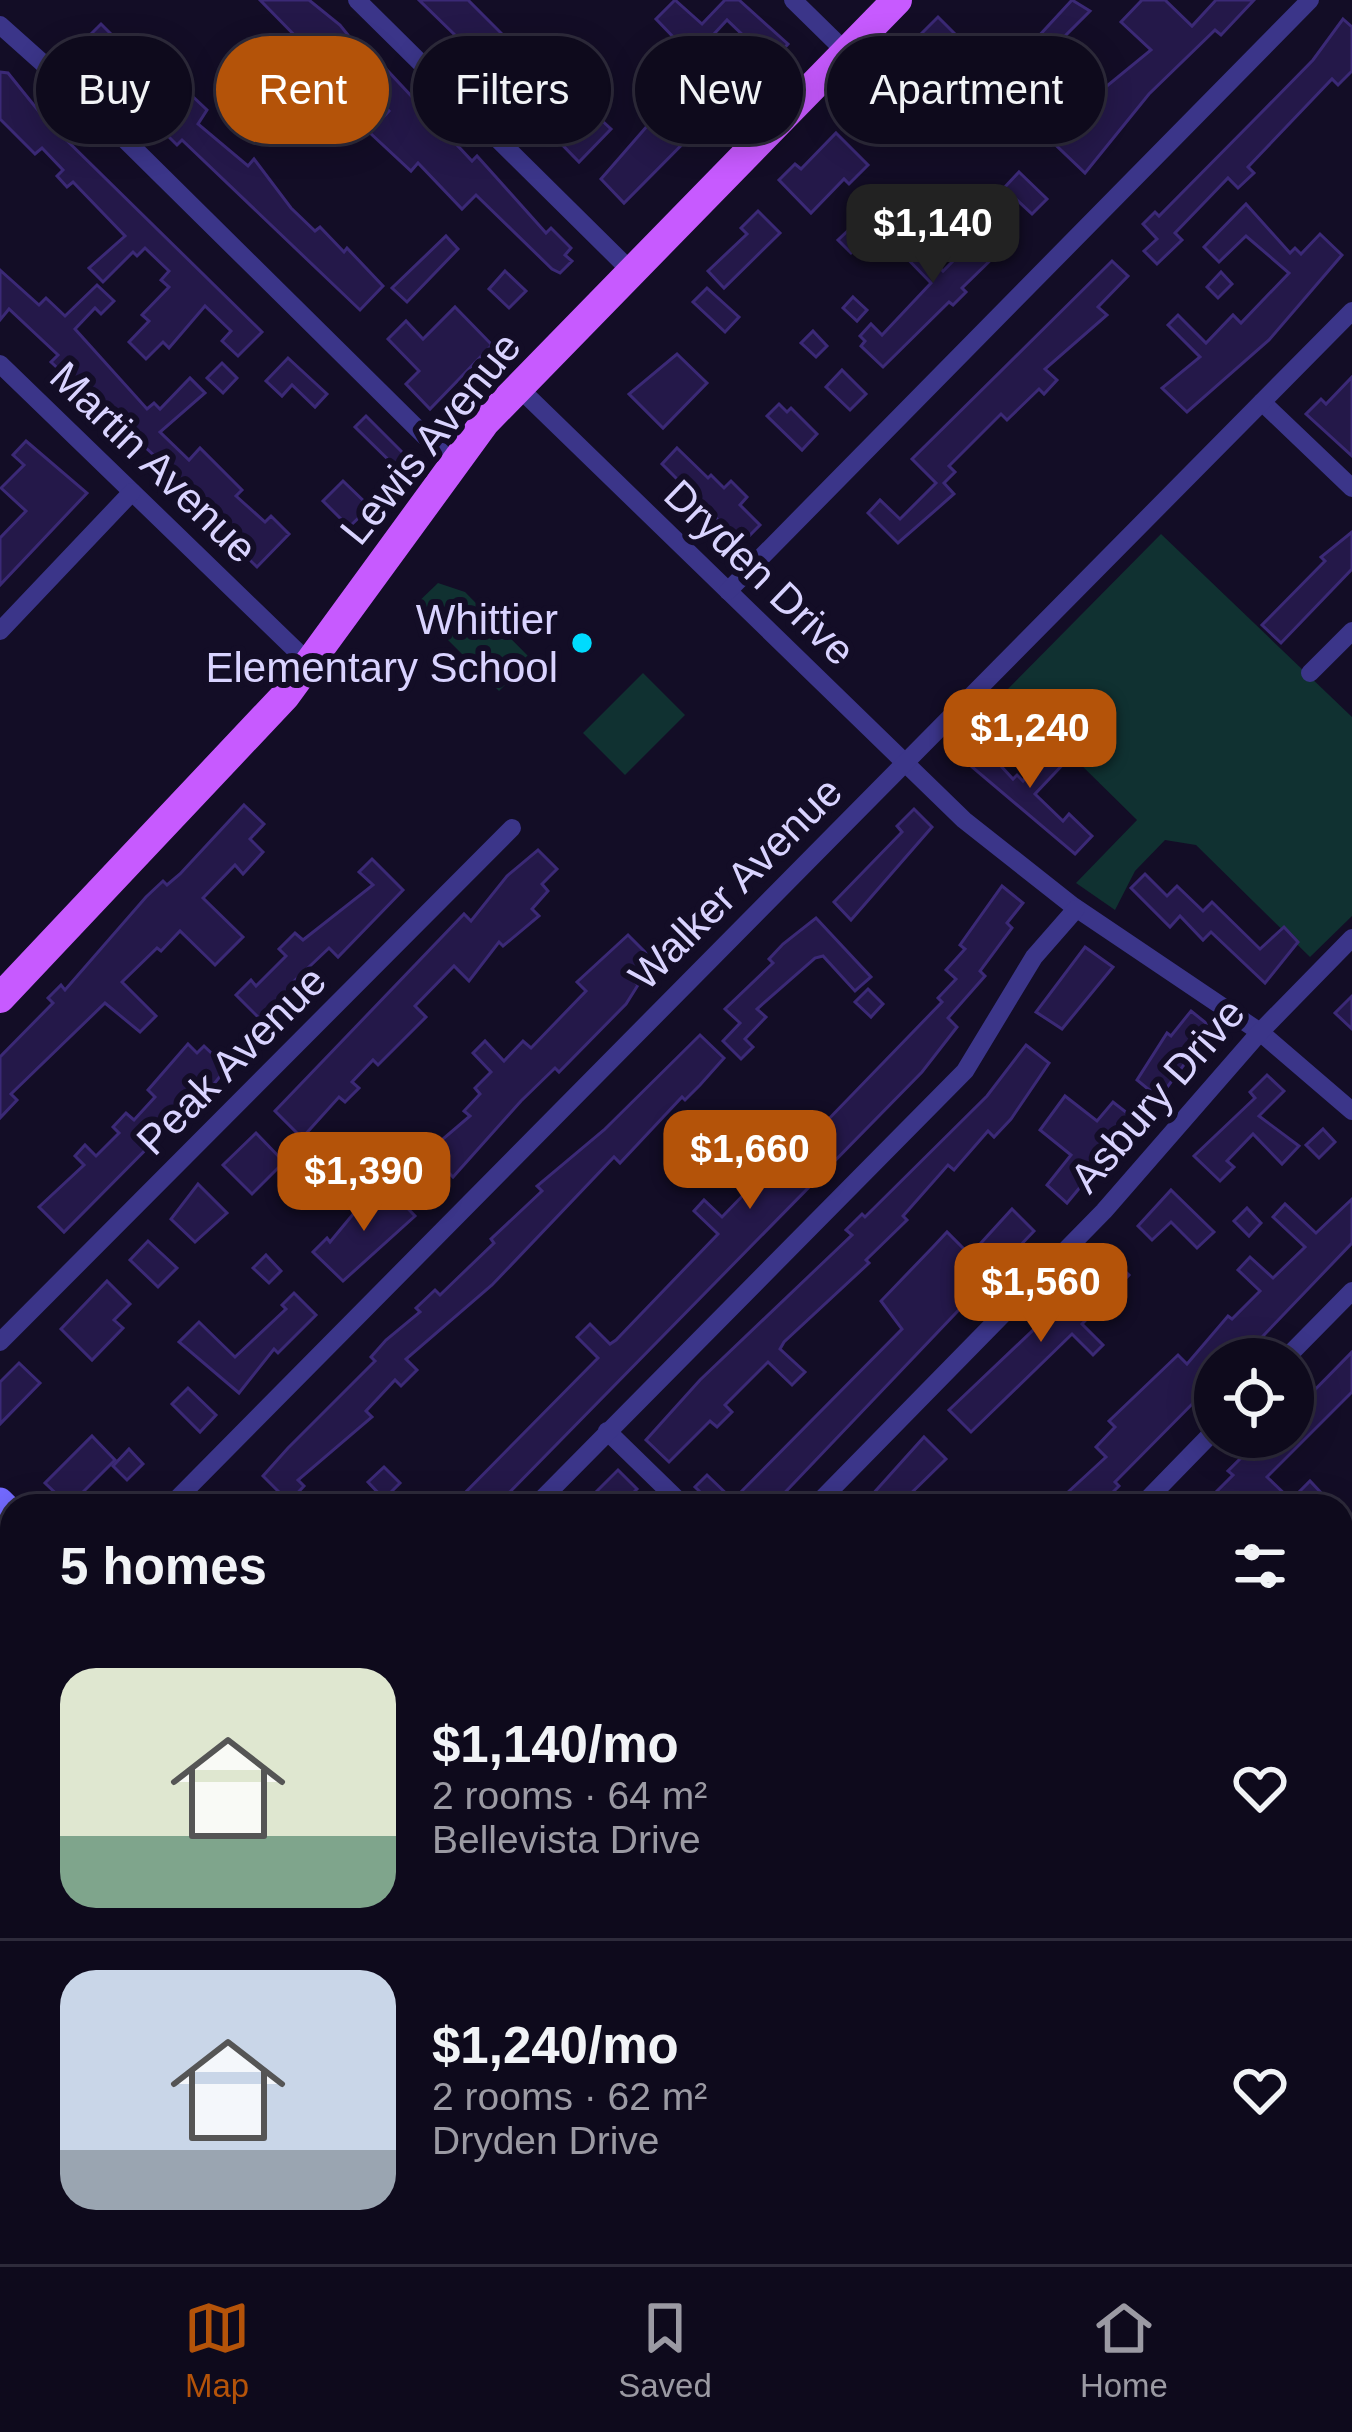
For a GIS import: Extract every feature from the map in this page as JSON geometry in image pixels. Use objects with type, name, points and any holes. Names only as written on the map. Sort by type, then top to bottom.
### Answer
[{"type":"main road","name":"Lewis Avenue","points":[[862,36],[897,0]]},
{"type":"main road","name":"Lewis Avenue","points":[[0,998],[261,722],[309,663],[452,463],[518,387],[827,72]]},
{"type":"street","points":[[357,0],[632,272]]},
{"type":"street","points":[[794,0],[830,36]]},
{"type":"street","points":[[728,591],[1310,0]]},
{"type":"street","points":[[0,25],[93,108],[452,463]]},
{"type":"street","name":"Walker Avenue","points":[[182,1494],[1352,311]]},
{"type":"street","name":"Martin Avenue","points":[[0,364],[309,663]]},
{"type":"street","name":"Dryden Drive","points":[[518,387],[980,835],[1076,909],[1260,1031],[1352,1112]]},
{"type":"street","points":[[1262,402],[1352,488]]},
{"type":"street","points":[[0,631],[132,492]]},
{"type":"street","points":[[1310,674],[1352,631]]},
{"type":"street","name":"Peak Avenue","points":[[0,1342],[512,828]]},
{"type":"street","points":[[547,1494],[965,1071],[1034,957],[1076,909]]},
{"type":"street","name":"Asbury Drive","points":[[827,1494],[1104,1211],[1260,1031],[1352,938]]},
{"type":"street","points":[[1306,1338],[1352,1291]]},
{"type":"street","points":[[608,1431],[672,1494]]},
{"type":"street","points":[[1153,1494],[1194,1452]]},
{"type":"green space","points":[[1161,534],[1352,717],[1352,916],[1310,957],[1196,845],[1165,840],[1135,871],[1115,910],[1076,883],[1137,820],[1006,691]]},
{"type":"green space","points":[[438,583],[465,592],[531,659],[499,691],[414,606]]},
{"type":"green space","points":[[643,673],[685,715],[625,775],[583,733]]},
{"type":"building","points":[[260,0],[309,0],[349,36],[295,36]]},
{"type":"building","points":[[419,0],[468,0],[504,36],[456,36]]},
{"type":"building","points":[[675,0],[702,24],[725,0],[739,0],[779,36],[744,36],[727,20],[712,36],[672,36],[656,19]]},
{"type":"building","points":[[1072,0],[1090,11],[1065,36],[1039,36]]},
{"type":"building","points":[[1142,0],[1165,0],[1192,26],[1216,0],[1254,0],[1221,35],[1215,30],[1149,94],[1085,173],[1055,144],[1105,144],[1105,84],[1151,50],[1121,22]]},
{"type":"building","points":[[938,17],[957,36],[919,36]]},
{"type":"building","points":[[1343,19],[1352,27],[1352,71],[1338,85],[1332,79],[1248,167],[1254,173],[1238,188],[1228,178],[1175,233],[1182,240],[1157,264],[1144,251],[1157,239],[1143,224],[1155,212],[1159,216],[1313,60]]},
{"type":"building","points":[[101,24],[113,36],[89,36]]},
{"type":"building","points":[[0,72],[8,73],[36,108],[36,144],[70,144],[262,332],[238,356],[222,341],[231,331],[205,306],[169,348],[163,342],[146,359],[129,342],[149,321],[142,315],[169,287],[161,280],[169,271],[145,248],[137,256],[133,252],[103,282],[89,268],[125,236],[73,182],[67,187],[57,176],[63,170],[42,148],[35,154],[0,119]]},
{"type":"building","points":[[389,72],[413,98],[413,144],[456,144],[472,161],[477,156],[546,233],[551,228],[571,248],[565,255],[572,261],[560,273],[552,269],[476,195],[462,209],[418,163],[411,171],[382,144],[389,144]]},
{"type":"building","points":[[192,96],[207,110],[198,124],[216,144],[248,166],[254,159],[291,208],[315,231],[320,227],[344,252],[347,248],[383,286],[360,310],[186,144],[192,144]]},
{"type":"building","points":[[635,140],[635,144],[682,144],[624,203],[601,179]]},
{"type":"building","points":[[827,142],[847,144],[868,165],[849,184],[844,179],[811,213],[779,180],[795,164],[801,169]]},
{"type":"building","points":[[562,144],[596,144],[579,162]]},
{"type":"building","points":[[1019,172],[1047,199],[1032,214],[1004,188]]},
{"type":"building","points":[[942,204],[975,236],[984,227],[1004,247],[962,288],[966,292],[953,305],[949,302],[883,367],[861,346],[865,341],[860,336],[871,324],[882,335],[931,283],[898,249],[910,237],[943,271],[967,247],[933,213]]},
{"type":"building","points":[[1246,204],[1290,253],[1295,248],[1301,254],[1320,234],[1342,255],[1269,340],[1187,412],[1162,388],[1200,357],[1168,325],[1178,315],[1206,343],[1233,315],[1241,323],[1289,273],[1246,236],[1219,262],[1204,247]]},
{"type":"building","points":[[758,211],[780,233],[724,288],[708,271],[747,234],[741,228]]},
{"type":"building","points":[[854,225],[866,238],[851,253],[838,240]]},
{"type":"building","points":[[446,236],[458,249],[407,302],[392,288]]},
{"type":"building","points":[[1112,261],[1128,276],[1098,307],[1107,315],[1045,369],[1057,380],[1044,394],[1039,389],[1007,420],[1001,414],[949,466],[955,472],[944,483],[954,494],[898,543],[868,513],[880,500],[900,519],[936,483],[912,459]]},
{"type":"building","points":[[0,270],[39,305],[46,298],[65,316],[97,285],[114,301],[101,314],[95,308],[75,329],[147,409],[154,403],[160,409],[190,378],[205,393],[160,432],[189,460],[200,448],[242,490],[236,496],[265,522],[271,516],[289,534],[257,567],[168,481],[175,475],[145,447],[139,453],[121,435],[125,431],[51,362],[58,355],[9,309],[0,320]]},
{"type":"building","points":[[505,271],[526,291],[509,308],[489,289]]},
{"type":"building","points":[[1221,272],[1232,284],[1218,298],[1207,287]]},
{"type":"building","points":[[707,288],[739,317],[725,332],[693,302]]},
{"type":"building","points":[[853,297],[867,310],[857,321],[843,308]]},
{"type":"building","points":[[455,307],[492,345],[430,409],[406,384],[419,371],[388,339],[406,321],[423,339]]},
{"type":"building","points":[[813,331],[827,346],[816,357],[801,343]]},
{"type":"building","points":[[677,354],[707,383],[663,428],[629,394]]},
{"type":"building","points":[[288,358],[327,394],[315,407],[292,385],[282,396],[266,381]]},
{"type":"building","points":[[222,363],[237,378],[223,393],[207,378]]},
{"type":"building","points":[[842,370],[866,394],[850,410],[826,387]]},
{"type":"building","points":[[1352,377],[1352,456],[1306,414],[1321,399],[1326,404]]},
{"type":"building","points":[[779,404],[787,412],[791,408],[817,434],[802,450],[767,416]]},
{"type":"building","points":[[366,416],[412,462],[402,473],[355,427]]},
{"type":"building","points":[[26,441],[87,493],[0,585],[0,538],[26,511],[1,488],[24,465],[13,455]]},
{"type":"building","points":[[677,448],[708,478],[711,475],[724,488],[731,481],[747,497],[740,505],[760,525],[738,547],[722,530],[725,527],[662,464]]},
{"type":"building","points":[[343,481],[370,507],[349,527],[323,501]]},
{"type":"building","points":[[1352,532],[1352,569],[1281,643],[1262,625],[1325,561],[1321,557]]},
{"type":"building","points":[[975,738],[1013,779],[1017,775],[1023,781],[1054,744],[1069,758],[1035,794],[1063,821],[1069,814],[1092,836],[1075,854],[958,755]]},
{"type":"building","points":[[244,805],[264,824],[250,839],[263,852],[243,874],[235,865],[203,898],[243,937],[215,965],[180,931],[161,951],[157,948],[122,982],[156,1016],[140,1032],[105,1003],[11,1094],[17,1100],[0,1118],[0,1057],[53,1003],[48,998],[61,985],[65,990],[146,897],[163,881],[167,885],[180,874]]},
{"type":"building","points":[[914,809],[932,827],[851,920],[834,902],[902,832],[897,826]]},
{"type":"building","points":[[538,850],[557,869],[542,884],[548,891],[532,909],[539,916],[503,946],[499,942],[469,981],[454,966],[415,1006],[426,1017],[378,1065],[373,1060],[352,1082],[359,1088],[345,1102],[339,1097],[302,1138],[275,1111],[464,914],[471,921],[507,876]]},
{"type":"building","points":[[372,859],[403,890],[338,957],[329,948],[291,984],[301,994],[267,1026],[236,995],[251,980],[256,986],[286,956],[279,949],[295,933],[303,940],[373,885],[359,872]]},
{"type":"building","points":[[1145,874],[1167,896],[1177,886],[1203,911],[1212,902],[1260,949],[1284,927],[1298,942],[1265,983],[1211,932],[1203,940],[1180,916],[1170,927],[1131,888]]},
{"type":"building","points":[[1002,886],[1023,903],[1007,923],[1012,928],[980,971],[985,976],[948,1018],[957,1027],[922,1072],[508,1494],[464,1494],[598,1358],[577,1337],[590,1324],[610,1344],[616,1340],[718,1234],[694,1211],[704,1200],[722,1217],[752,1186],[712,1138],[725,1124],[750,1149],[765,1133],[791,1158],[942,1002],[938,998],[956,979],[946,970],[965,949],[960,945]]},
{"type":"building","points":[[816,918],[871,977],[855,991],[823,956],[815,958],[757,1009],[766,1017],[745,1039],[753,1047],[741,1059],[723,1041],[740,1023],[725,1009],[773,963],[769,959],[783,944]]},
{"type":"building","points":[[628,935],[652,959],[632,979],[638,985],[626,1004],[559,1072],[555,1068],[521,1101],[453,1177],[449,1173],[432,1190],[410,1167],[470,1116],[464,1111],[480,1094],[475,1088],[491,1072],[473,1053],[485,1041],[504,1061],[523,1041],[531,1048],[586,991],[577,982]]},
{"type":"building","points":[[1085,947],[1113,967],[1062,1029],[1036,1012]]},
{"type":"building","points":[[868,989],[883,1004],[871,1017],[855,1002]]},
{"type":"building","points":[[1352,996],[1352,1029],[1335,1013]]},
{"type":"building","points":[[1191,1011],[1216,1031],[1202,1049],[1198,1046],[1159,1098],[1137,1080],[1167,1033],[1171,1036]]},
{"type":"building","points":[[700,1035],[724,1058],[620,1163],[614,1157],[492,1285],[406,1359],[417,1370],[401,1386],[395,1380],[366,1411],[372,1417],[298,1480],[304,1486],[296,1494],[281,1494],[263,1476],[375,1361],[371,1357],[386,1340],[420,1312],[416,1308],[435,1290],[440,1295],[542,1191],[537,1186],[604,1130]]},
{"type":"building","points":[[188,1044],[197,1053],[204,1046],[227,1068],[196,1106],[192,1103],[64,1232],[39,1207],[84,1165],[75,1156],[85,1145],[96,1156],[119,1133],[113,1127],[126,1113],[134,1120],[155,1097],[148,1090]]},
{"type":"building","points":[[1026,1045],[1049,1063],[1011,1119],[994,1137],[988,1131],[954,1170],[948,1165],[903,1216],[907,1220],[866,1260],[869,1263],[784,1342],[780,1349],[805,1372],[792,1385],[768,1362],[725,1405],[732,1412],[717,1427],[710,1421],[669,1462],[646,1440],[700,1380],[852,1235],[846,1230],[862,1214],[865,1217],[987,1096]]},
{"type":"building","points":[[1267,1075],[1284,1091],[1259,1116],[1299,1146],[1282,1164],[1253,1134],[1227,1161],[1234,1167],[1220,1181],[1194,1156],[1255,1098],[1250,1092]]},
{"type":"building","points":[[1065,1096],[1097,1121],[1113,1102],[1136,1120],[1067,1203],[1047,1185],[1071,1155],[1040,1130]]},
{"type":"building","points":[[1323,1129],[1335,1142],[1319,1158],[1306,1145]]},
{"type":"building","points":[[256,1133],[284,1162],[252,1194],[223,1165]]},
{"type":"building","points":[[198,1184],[227,1213],[195,1242],[171,1219]]},
{"type":"building","points":[[387,1187],[415,1216],[343,1281],[313,1252],[327,1238],[330,1242],[364,1201],[369,1206]]},
{"type":"building","points":[[1171,1190],[1214,1232],[1197,1248],[1171,1222],[1152,1240],[1138,1226]]},
{"type":"building","points":[[1352,1199],[1352,1243],[1261,1338],[1209,1338],[1260,1291],[1238,1270],[1250,1257],[1273,1278],[1305,1247],[1273,1217],[1285,1204],[1316,1233]]},
{"type":"building","points":[[1247,1208],[1261,1223],[1249,1236],[1234,1221]]},
{"type":"building","points":[[1012,1209],[1034,1231],[783,1494],[739,1494],[902,1329],[881,1301],[947,1232],[970,1255]]},
{"type":"building","points":[[148,1241],[177,1268],[158,1287],[130,1260]]},
{"type":"building","points":[[266,1255],[281,1271],[269,1283],[253,1268]]},
{"type":"building","points":[[1110,1257],[1129,1275],[1082,1324],[1103,1345],[1093,1355],[1072,1334],[971,1432],[949,1410]]},
{"type":"building","points":[[107,1281],[130,1304],[114,1320],[123,1328],[92,1360],[61,1329]]},
{"type":"building","points":[[294,1293],[316,1315],[278,1353],[274,1349],[239,1393],[179,1342],[199,1322],[235,1357],[286,1309],[282,1305]]},
{"type":"building","points":[[1352,1352],[1352,1392],[1314,1430],[1314,1391]]},
{"type":"building","points":[[1178,1355],[1187,1364],[1194,1356],[1194,1402],[1115,1482],[1119,1486],[1111,1494],[1066,1494],[1106,1457],[1096,1447],[1115,1427],[1109,1421]]},
{"type":"building","points":[[19,1363],[40,1383],[0,1424],[0,1382]]},
{"type":"building","points":[[188,1388],[216,1415],[200,1432],[172,1404]]},
{"type":"building","points":[[92,1436],[115,1460],[81,1494],[56,1494],[45,1483]]},
{"type":"building","points":[[924,1437],[946,1459],[910,1494],[873,1494]]},
{"type":"building","points":[[129,1449],[143,1464],[127,1480],[113,1466]]},
{"type":"building","points":[[1241,1458],[1286,1458],[1267,1477],[1285,1494],[1214,1494],[1233,1475],[1228,1471]]},
{"type":"building","points":[[384,1467],[400,1483],[389,1494],[379,1494],[368,1482]]},
{"type":"building","points":[[618,1470],[637,1489],[632,1494],[594,1494]]},
{"type":"building","points":[[707,1475],[727,1494],[702,1494],[695,1487]]},
{"type":"building","points":[[1310,1481],[1322,1494],[1297,1494]]},
{"type":"place","name":"Whittier Elementary School","points":[[582,643]]}]
